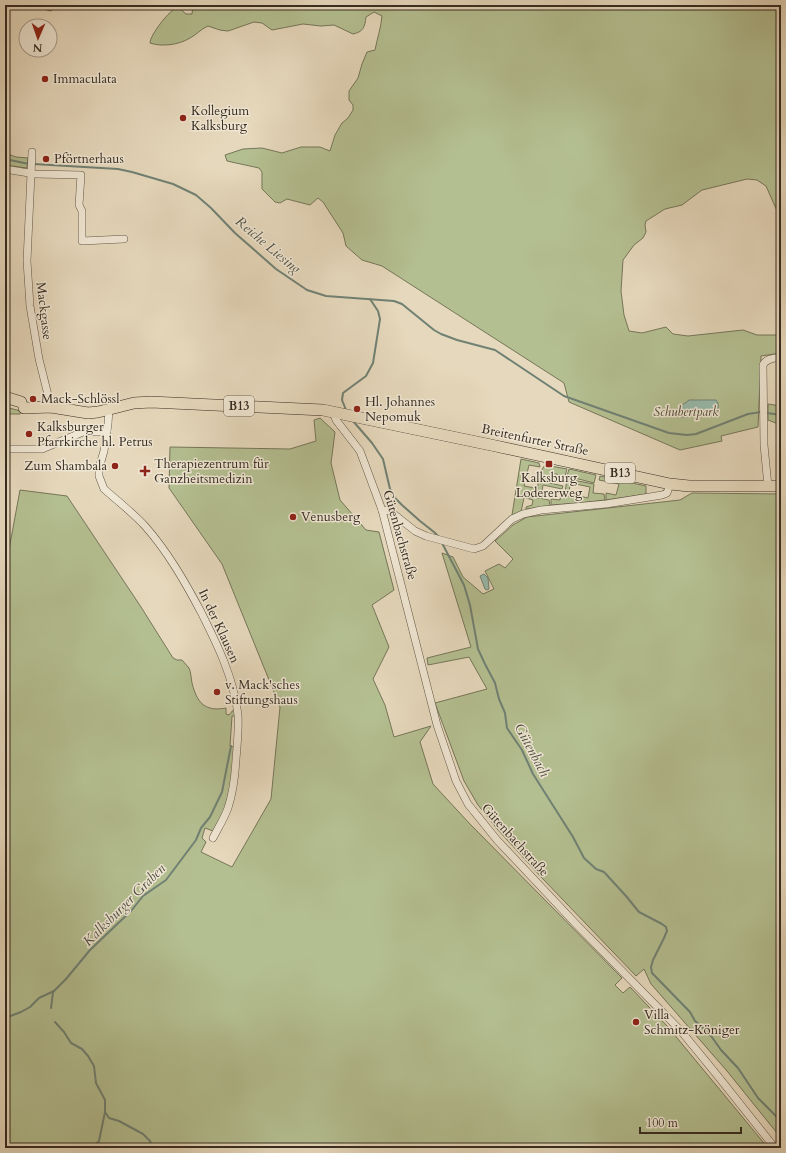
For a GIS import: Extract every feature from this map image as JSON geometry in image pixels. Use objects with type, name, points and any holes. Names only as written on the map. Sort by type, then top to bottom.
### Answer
[{"type":"main road","name":"B13","points":[[5,397],[23,405]]},
{"type":"main road","name":"B13","points":[[5,403],[46,407],[83,413],[98,412],[134,403],[151,402],[323,410],[337,412]]},
{"type":"main road","name":"Breitenfurter Straße","points":[[337,412],[670,484],[695,486],[781,486]]},
{"type":"street","name":"Mackgasse","points":[[32,156],[27,261],[30,306],[46,407]]},
{"type":"street","points":[[5,169],[81,175],[79,205],[82,211],[82,241],[124,239]]},
{"type":"street","points":[[768,486],[763,422],[764,362],[781,357]]},
{"type":"street","name":"In der Klausen","points":[[109,409],[104,451],[99,468],[99,476],[104,489],[144,525],[169,556],[191,593],[218,645],[228,674],[238,715],[235,771],[228,808],[213,838]]},
{"type":"street","name":"Gütenbachstraße","points":[[337,412],[336,420],[360,451],[382,510],[437,725],[456,781],[468,804],[480,821],[502,846],[680,1031],[718,1075],[775,1148]]},
{"type":"street","points":[[5,449],[42,449],[83,432],[107,431]]},
{"type":"street","points":[[382,510],[390,511],[415,530],[432,538],[474,549],[482,546],[512,519],[522,514],[540,510],[606,504],[662,495],[667,493],[670,484]]},
{"type":"green space","points":[[12,5],[71,5],[69,9],[56,8],[50,11]]},
{"type":"green space","name":"Schubertpark","points":[[193,5],[781,5],[781,229],[778,213],[766,186],[757,180],[747,179],[702,190],[682,205],[665,209],[646,221],[646,232],[643,238],[634,245],[623,260],[621,291],[624,315],[629,331],[642,333],[666,327],[673,334],[688,336],[743,330],[757,335],[776,335],[781,333],[781,353],[761,356],[758,427],[721,436],[722,441],[680,450],[569,402],[564,383],[382,266],[362,260],[346,246],[343,233],[323,202],[318,198],[310,205],[287,199],[280,203],[275,202],[262,189],[262,172],[259,168],[227,161],[225,155],[243,149],[262,148],[282,153],[301,147],[320,147],[330,151],[335,135],[342,123],[348,118],[353,110],[353,105],[349,100],[349,91],[358,78],[367,52],[375,50],[382,16],[374,12],[366,17],[365,24],[361,30],[353,34],[334,25],[321,26],[303,24],[272,30],[262,23],[254,22],[228,31],[208,26],[190,38],[175,44],[159,45],[150,43],[153,34],[170,12],[178,7],[186,14],[192,14]]},
{"type":"green space","points":[[5,153],[16,157],[28,158],[27,168],[5,165]]},
{"type":"green space","points":[[768,404],[781,406],[781,425],[768,420]]},
{"type":"green space","points":[[5,407],[21,411],[20,414],[5,414]]},
{"type":"green space","points":[[320,418],[335,432],[331,463],[340,500],[366,530],[379,532],[394,590],[372,605],[389,647],[373,679],[385,705],[394,737],[431,726],[420,742],[433,784],[469,823],[622,978],[615,985],[623,993],[630,987],[668,1027],[768,1148],[5,1148],[5,555],[8,555],[20,490],[67,496],[173,658],[182,660],[189,668],[194,690],[199,701],[207,707],[213,709],[226,708],[226,714],[229,715],[234,709],[235,716],[232,716],[230,746],[234,747],[234,755],[229,794],[225,809],[213,831],[205,828],[202,838],[206,842],[201,852],[232,867],[271,799],[280,707],[222,564],[169,488],[170,447],[290,449],[316,441],[314,420]]},
{"type":"green space","points":[[521,459],[539,463],[540,467],[529,465],[524,486],[535,488],[535,495],[525,493],[521,512],[512,515]]},
{"type":"green space","points":[[545,465],[567,469],[565,476],[551,473],[549,480],[540,477],[541,471]]},
{"type":"green space","points":[[569,469],[596,475],[594,483],[567,476]]},
{"type":"green space","points":[[600,476],[646,486],[646,494],[606,500],[606,493],[616,495],[619,484],[599,480]]},
{"type":"green space","points":[[567,479],[594,484],[593,493],[604,494],[605,500],[579,503],[579,496],[588,498],[590,487],[571,483],[568,494],[565,493]]},
{"type":"green space","points":[[541,481],[563,486],[562,489],[543,485],[541,496],[537,495],[538,483],[541,484]]},
{"type":"green space","points":[[692,493],[781,494],[781,1138],[727,1071],[651,984],[644,969],[636,976],[542,878],[498,830],[478,805],[464,781],[435,703],[487,689],[469,657],[428,665],[427,658],[471,647],[442,553],[453,557],[463,577],[483,594],[494,589],[485,571],[499,564],[505,568],[513,559],[495,541],[513,525],[527,517],[680,500]]},
{"type":"green space","points":[[561,494],[577,498],[577,503],[551,505],[551,499],[560,500]]},
{"type":"green space","points":[[527,496],[549,500],[550,506],[526,509],[526,507],[532,505],[533,500],[526,498]]},
{"type":"shaded area","points":[[689,400],[716,400],[718,409],[716,412],[710,413],[696,409],[687,417],[680,417],[672,413]]},
{"type":"shaded area","points":[[484,574],[488,578],[489,589],[487,590],[485,589],[480,576]]},
{"type":"waterway","name":"Reiche Liesing","points":[[5,159],[29,164]]},
{"type":"waterway","name":"Reiche Liesing","points":[[34,164],[118,169],[173,184],[196,195],[235,233],[276,269],[307,290],[326,296],[394,301],[402,304],[441,334],[457,340],[495,350],[564,396],[669,433],[687,435],[696,434],[748,414],[761,412],[781,415]]},
{"type":"waterway","name":"Gütenbach","points":[[346,410],[342,400],[343,393],[366,376],[373,363],[380,319],[378,311],[370,299]]},
{"type":"waterway","name":"Gütenbach","points":[[353,421],[372,443],[383,459],[390,489],[395,498],[438,536]]},
{"type":"waterway","name":"Gütenbach","points":[[442,543],[464,585],[470,605],[478,649],[495,683],[499,699],[505,713],[507,728],[522,750],[533,774],[573,837],[584,858],[596,869],[604,872],[639,912],[666,927],[667,931],[653,960],[651,967],[652,973],[690,1012],[695,1021],[709,1033],[721,1050],[738,1068],[758,1098],[781,1121]]},
{"type":"waterway","name":"Kalksburger Graben","points":[[51,1008],[53,992],[90,950],[131,911],[143,896],[166,880],[196,840],[201,828],[210,817],[222,792],[231,746]]},
{"type":"waterway","points":[[5,1018],[21,1012],[30,1007],[39,998],[54,991]]},
{"type":"waterway","name":"Kalksburger Graben","points":[[55,1022],[71,1043],[82,1049],[88,1056],[94,1066],[96,1083],[105,1100],[105,1112],[99,1141],[92,1148]]},
{"type":"waterway","points":[[105,1112],[109,1118],[119,1121],[143,1134],[150,1141],[153,1148]]},
{"type":"place","name":"Immaculata","points":[[45,79]]},
{"type":"place","name":"Kollegium Kalksburg","points":[[183,118]]},
{"type":"place","name":"Pförtnerhaus","points":[[46,159]]},
{"type":"place","name":"Mack-Schlössl","points":[[33,399]]},
{"type":"place","name":"Hl. Johannes Nepomuk","points":[[357,409]]},
{"type":"place","name":"Kalksburger Pfarrkirche hl. Petrus","points":[[29,434]]},
{"type":"place","name":"Kalksburg Lodererweg","points":[[549,464]]},
{"type":"place","name":"Zum Shambala","points":[[115,466]]},
{"type":"place","name":"Therapiezentrum für Ganzheitsmedizin","points":[[145,471]]},
{"type":"place","name":"Venusberg","points":[[293,517]]},
{"type":"place","name":"v. Mack'sches Stiftungshaus","points":[[217,692]]},
{"type":"place","name":"Villa Schmitz-Königer","points":[[636,1022]]}]
